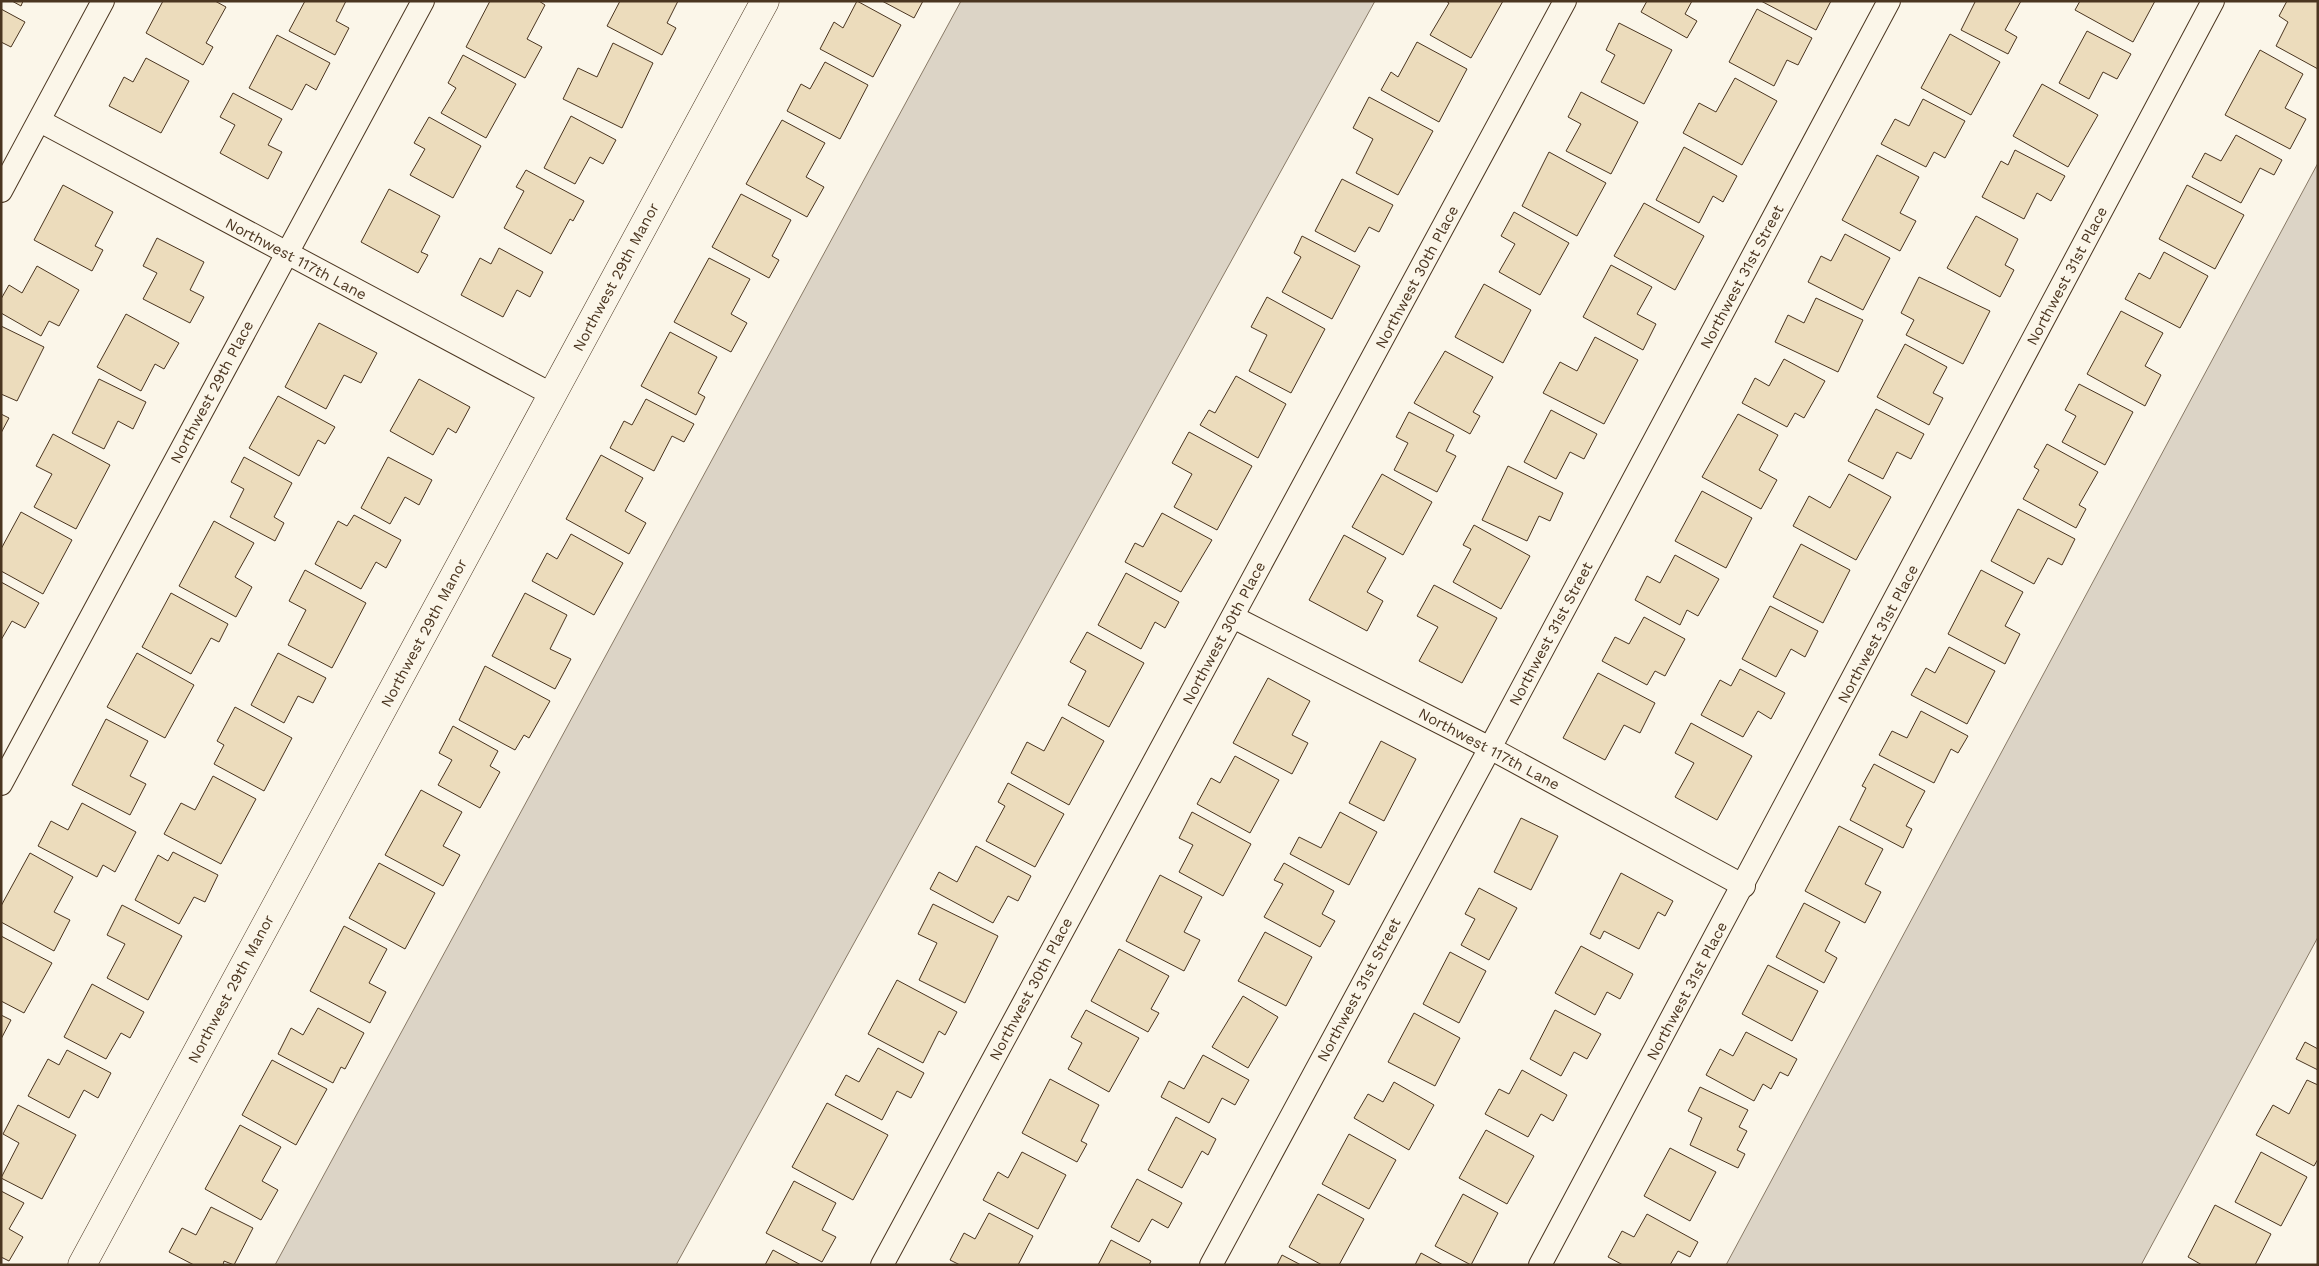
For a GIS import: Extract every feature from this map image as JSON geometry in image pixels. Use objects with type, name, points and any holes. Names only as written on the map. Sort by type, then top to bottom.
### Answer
[{"type":"street","points":[[1,191],[103,1]]},
{"type":"street","name":"Northwest 29th Place","points":[[1,784],[423,1]]},
{"type":"street","name":"Northwest 29th Manor","points":[[82,1265],[765,1]]},
{"type":"street","name":"Northwest 30th Place","points":[[882,1265],[1565,1]]},
{"type":"street","name":"Northwest 31st Street","points":[[1211,1265],[1889,1]]},
{"type":"street","name":"Northwest 31st Place","points":[[1540,1265],[1744,886],[2213,1]]},
{"type":"street","name":"Northwest 117th Lane","points":[[40,121],[553,396]]},
{"type":"street","name":"Northwest 117th Lane","points":[[1233,617],[1490,748],[1744,886]]},
{"type":"shaded area","points":[[961,1],[1375,1],[676,1265],[275,1265]]},
{"type":"shaded area","points":[[2318,163],[2318,937],[2141,1265],[1726,1265]]},
{"type":"building","points":[[12,1],[23,1],[21,6]]},
{"type":"building","points":[[163,1],[215,1],[226,7],[206,43],[213,47],[203,65],[146,33]]},
{"type":"building","points":[[305,1],[346,1],[336,21],[349,28],[335,55],[289,31]]},
{"type":"building","points":[[490,1],[539,1],[545,5],[527,39],[542,47],[525,78],[466,47]]},
{"type":"building","points":[[620,1],[678,1],[667,23],[676,28],[662,55],[607,26]]},
{"type":"building","points":[[857,1],[901,25],[873,77],[820,49],[834,22],[843,28]]},
{"type":"building","points":[[882,1],[923,1],[914,18]]},
{"type":"building","points":[[1446,1],[1503,1],[1471,58],[1430,35],[1449,3]]},
{"type":"building","points":[[1647,1],[1692,1],[1685,14],[1697,21],[1687,38],[1641,12]]},
{"type":"building","points":[[1761,1],[1831,1],[1816,30]]},
{"type":"building","points":[[1973,1],[2021,1],[2005,30],[2017,37],[2008,54],[1961,30],[1975,2]]},
{"type":"building","points":[[2080,1],[2155,1],[2133,42],[2075,10]]},
{"type":"building","points":[[2287,1],[2318,1],[2318,69],[2276,46],[2288,22],[2279,16]]},
{"type":"building","points":[[1,9],[25,22],[11,47],[1,42]]},
{"type":"building","points":[[1757,9],[1812,38],[1798,65],[1787,60],[1774,86],[1729,62]]},
{"type":"building","points":[[1619,23],[1672,50],[1644,104],[1601,82],[1615,55],[1606,50]]},
{"type":"building","points":[[2087,31],[2131,54],[2117,79],[2103,72],[2089,99],[2059,83]]},
{"type":"building","points":[[1950,34],[2000,62],[1971,115],[1921,88]]},
{"type":"building","points":[[277,35],[330,63],[316,90],[306,84],[292,110],[249,88]]},
{"type":"building","points":[[1417,42],[1467,69],[1439,122],[1381,90],[1391,72],[1398,77]]},
{"type":"building","points":[[613,43],[653,63],[622,128],[563,99],[578,68],[597,77]]},
{"type":"building","points":[[2260,50],[2303,74],[2285,108],[2306,119],[2290,149],[2225,115]]},
{"type":"building","points":[[463,55],[516,84],[486,138],[441,113],[456,88],[448,83]]},
{"type":"building","points":[[146,58],[189,81],[161,133],[109,106],[124,77],[133,82]]},
{"type":"building","points":[[825,62],[868,85],[840,139],[787,111],[801,84],[810,89]]},
{"type":"building","points":[[1735,78],[1777,101],[1742,165],[1683,133],[1699,103],[1716,112]]},
{"type":"building","points":[[2042,84],[2098,115],[2068,167],[2013,136]]},
{"type":"building","points":[[1581,92],[1638,122],[1611,174],[1566,151],[1581,124],[1568,117]]},
{"type":"building","points":[[233,93],[282,119],[268,145],[282,152],[268,179],[220,153],[235,125],[220,117]]},
{"type":"building","points":[[1369,97],[1433,131],[1398,195],[1356,173],[1373,139],[1353,128]]},
{"type":"building","points":[[1923,99],[1965,121],[1945,158],[1934,152],[1926,167],[1881,144],[1895,119],[1909,126]]},
{"type":"building","points":[[571,116],[616,140],[603,164],[590,157],[575,184],[544,168]]},
{"type":"building","points":[[429,117],[481,146],[453,198],[410,175],[425,149],[414,143]]},
{"type":"building","points":[[782,120],[825,143],[806,177],[824,187],[807,217],[746,184]]},
{"type":"building","points":[[2236,135],[2282,160],[2274,175],[2260,168],[2241,203],[2192,177],[2205,153],[2221,161]]},
{"type":"building","points":[[1684,147],[1737,176],[1723,202],[1713,196],[1699,223],[1656,200]]},
{"type":"building","points":[[2015,150],[2065,176],[2051,201],[2037,193],[2024,219],[1982,197],[2001,161],[2008,165]]},
{"type":"building","points":[[1549,152],[1606,183],[1577,236],[1522,206]]},
{"type":"building","points":[[1877,155],[1919,177],[1900,213],[1916,221],[1900,251],[1842,220]]},
{"type":"building","points":[[526,170],[584,201],[573,221],[570,219],[551,254],[504,228],[524,191],[516,187]]},
{"type":"building","points":[[1342,179],[1393,205],[1379,232],[1369,227],[1355,252],[1315,231]]},
{"type":"building","points":[[63,185],[113,212],[95,246],[103,250],[92,271],[34,240]]},
{"type":"building","points":[[2187,185],[2244,215],[2215,269],[2159,239]]},
{"type":"building","points":[[389,189],[440,216],[421,252],[428,255],[418,273],[361,242]]},
{"type":"building","points":[[741,194],[791,220],[772,256],[779,260],[769,278],[712,247]]},
{"type":"building","points":[[1644,203],[1704,236],[1675,290],[1614,256]]},
{"type":"building","points":[[1514,212],[1569,243],[1540,295],[1499,272],[1515,244],[1501,236]]},
{"type":"building","points":[[1976,216],[2018,239],[2005,265],[2014,270],[2000,297],[1947,268]]},
{"type":"building","points":[[1845,234],[1890,258],[1863,310],[1808,282],[1821,256],[1831,261]]},
{"type":"building","points":[[1302,236],[1360,266],[1332,319],[1282,292],[1301,257],[1294,253]]},
{"type":"building","points":[[157,238],[204,262],[190,290],[204,297],[190,323],[143,299],[157,273],[143,266]]},
{"type":"building","points":[[499,248],[543,272],[530,297],[517,290],[503,317],[461,295],[480,258],[491,264]]},
{"type":"building","points":[[2164,252],[2208,276],[2180,328],[2125,299],[2139,273],[2150,279]]},
{"type":"building","points":[[709,258],[750,279],[731,314],[747,323],[731,352],[674,322]]},
{"type":"building","points":[[1611,265],[1652,287],[1637,314],[1656,324],[1643,350],[1583,317]]},
{"type":"building","points":[[37,266],[79,290],[59,326],[49,321],[41,336],[1,313],[1,299],[9,285],[22,293]]},
{"type":"building","points":[[1919,277],[1990,311],[1963,364],[1906,335],[1914,320],[1901,313]]},
{"type":"building","points":[[1484,284],[1531,310],[1503,363],[1455,337]]},
{"type":"building","points":[[1267,297],[1325,329],[1291,393],[1249,371],[1267,335],[1251,327]]},
{"type":"building","points":[[1816,298],[1863,320],[1838,372],[1775,342],[1788,315],[1804,323]]},
{"type":"building","points":[[2121,311],[2163,333],[2145,366],[2161,375],[2145,406],[2087,374]]},
{"type":"building","points":[[126,314],[179,343],[164,369],[155,364],[141,391],[97,367]]},
{"type":"building","points":[[319,323],[377,353],[361,383],[344,375],[326,409],[285,387]]},
{"type":"building","points":[[1,326],[44,347],[17,401],[1,394]]},
{"type":"building","points":[[670,332],[717,357],[698,393],[705,397],[696,415],[641,386]]},
{"type":"building","points":[[1595,337],[1638,360],[1604,424],[1543,393],[1560,362],[1577,371]]},
{"type":"building","points":[[1905,344],[1947,367],[1933,393],[1943,398],[1929,425],[1877,397]]},
{"type":"building","points":[[1445,351],[1493,377],[1473,412],[1480,416],[1470,434],[1414,403]]},
{"type":"building","points":[[1784,359],[1825,381],[1804,418],[1795,413],[1787,427],[1742,403],[1755,378],[1769,386]]},
{"type":"building","points":[[1236,376],[1286,404],[1258,458],[1200,425],[1209,410],[1215,413]]},
{"type":"building","points":[[99,379],[146,402],[133,429],[118,421],[104,449],[72,433]]},
{"type":"building","points":[[419,379],[470,407],[456,433],[448,428],[433,455],[390,431]]},
{"type":"building","points":[[2079,384],[2133,412],[2105,465],[2062,442],[2076,416],[2065,410]]},
{"type":"building","points":[[278,396],[335,427],[325,444],[318,440],[299,476],[249,448]]},
{"type":"building","points":[[646,399],[694,424],[684,442],[672,436],[654,471],[610,448],[624,421],[632,425]]},
{"type":"building","points":[[1876,409],[1924,434],[1911,459],[1897,452],[1883,479],[1848,461]]},
{"type":"building","points":[[1551,410],[1597,434],[1584,459],[1570,452],[1556,479],[1524,462]]},
{"type":"building","points":[[1409,412],[1454,435],[1446,451],[1456,456],[1437,492],[1394,470],[1408,443],[1396,437]]},
{"type":"building","points":[[1,414],[9,418],[1,433]]},
{"type":"building","points":[[1738,414],[1778,435],[1759,470],[1777,480],[1761,509],[1702,477]]},
{"type":"building","points":[[1189,432],[1252,466],[1217,530],[1174,507],[1192,474],[1172,463]]},
{"type":"building","points":[[53,434],[110,465],[76,529],[34,507],[52,474],[36,466]]},
{"type":"building","points":[[2047,444],[2098,472],[2079,505],[2086,509],[2076,528],[2023,499],[2039,470],[2034,467]]},
{"type":"building","points":[[601,455],[643,478],[625,511],[646,523],[629,554],[566,519]]},
{"type":"building","points":[[244,457],[292,483],[274,517],[284,523],[275,541],[230,517],[244,489],[231,482]]},
{"type":"building","points":[[388,457],[432,480],[419,505],[405,497],[390,524],[361,508]]},
{"type":"building","points":[[1508,466],[1563,493],[1550,521],[1539,516],[1527,541],[1482,520]]},
{"type":"building","points":[[1382,474],[1432,502],[1403,555],[1352,527]]},
{"type":"building","points":[[1849,474],[1891,497],[1856,560],[1793,526],[1809,496],[1830,508]]},
{"type":"building","points":[[1702,491],[1752,518],[1726,568],[1675,541]]},
{"type":"building","points":[[2018,509],[2075,539],[2062,565],[2048,558],[2034,584],[1991,561]]},
{"type":"building","points":[[21,512],[72,540],[43,594],[1,571],[1,549]]},
{"type":"building","points":[[1162,513],[1212,540],[1181,592],[1125,562],[1135,543],[1143,547]]},
{"type":"building","points":[[354,515],[401,540],[386,568],[376,562],[361,589],[315,564],[338,521],[347,526]]},
{"type":"building","points":[[214,521],[254,543],[235,577],[252,587],[236,617],[179,586]]},
{"type":"building","points":[[1474,525],[1530,556],[1501,609],[1453,582],[1471,549],[1463,545]]},
{"type":"building","points":[[571,534],[623,563],[594,615],[532,581],[547,553],[557,559]]},
{"type":"building","points":[[1344,535],[1386,558],[1367,592],[1383,601],[1367,631],[1309,600]]},
{"type":"building","points":[[1801,544],[1850,570],[1823,623],[1773,597]]},
{"type":"building","points":[[1675,555],[1719,579],[1698,616],[1687,610],[1680,625],[1635,600],[1647,576],[1660,583]]},
{"type":"building","points":[[305,570],[366,603],[332,668],[288,645],[306,610],[289,601]]},
{"type":"building","points":[[1981,570],[2023,592],[2005,626],[2020,634],[2005,664],[1948,634]]},
{"type":"building","points":[[1126,573],[1179,602],[1165,628],[1155,622],[1141,649],[1098,625]]},
{"type":"building","points":[[1,582],[39,603],[25,628],[12,621],[1,640]]},
{"type":"building","points":[[1434,585],[1497,618],[1462,683],[1419,661],[1438,627],[1417,616]]},
{"type":"building","points":[[171,593],[228,624],[219,642],[211,638],[191,674],[142,647]]},
{"type":"building","points":[[525,593],[567,615],[550,649],[571,659],[555,689],[492,656]]},
{"type":"building","points":[[1770,606],[1818,631],[1805,657],[1791,649],[1776,677],[1742,659]]},
{"type":"building","points":[[1644,617],[1685,639],[1665,676],[1655,671],[1647,685],[1602,661],[1615,637],[1629,644]]},
{"type":"building","points":[[1087,632],[1144,663],[1109,727],[1068,705],[1086,671],[1070,662]]},
{"type":"building","points":[[1949,647],[1995,671],[1967,724],[1911,695],[1926,668],[1935,673]]},
{"type":"building","points":[[137,653],[194,685],[165,738],[107,707]]},
{"type":"building","points":[[278,653],[326,678],[313,703],[298,696],[284,723],[251,705]]},
{"type":"building","points":[[485,666],[550,701],[529,738],[524,735],[515,750],[459,720]]},
{"type":"building","points":[[1740,669],[1785,693],[1771,719],[1758,711],[1743,737],[1701,715],[1720,680],[1731,686]]},
{"type":"building","points":[[1598,673],[1655,703],[1640,733],[1624,725],[1605,760],[1563,738]]},
{"type":"building","points":[[1268,678],[1310,701],[1292,735],[1308,743],[1292,774],[1233,743]]},
{"type":"building","points":[[235,707],[292,738],[264,791],[214,764],[224,745],[217,741]]},
{"type":"building","points":[[1921,711],[1968,736],[1958,753],[1951,749],[1934,783],[1879,755],[1892,731],[1907,738]]},
{"type":"building","points":[[1062,717],[1104,741],[1069,805],[1011,773],[1027,742],[1044,751]]},
{"type":"building","points":[[106,719],[148,741],[130,776],[146,784],[130,815],[72,785]]},
{"type":"building","points":[[1691,723],[1752,756],[1717,820],[1675,797],[1694,763],[1675,753]]},
{"type":"building","points":[[453,726],[498,751],[490,766],[500,772],[480,808],[438,785],[452,760],[439,753]]},
{"type":"building","points":[[1381,741],[1416,759],[1384,821],[1349,803]]},
{"type":"building","points":[[1235,756],[1279,780],[1250,833],[1197,804],[1211,778],[1220,783]]},
{"type":"building","points":[[1874,764],[1925,791],[1906,826],[1912,829],[1903,848],[1850,820],[1866,788],[1862,786]]},
{"type":"building","points":[[213,776],[256,799],[221,864],[164,834],[181,803],[195,810]]},
{"type":"building","points":[[1008,783],[1064,814],[1035,867],[986,841],[1005,806],[998,802]]},
{"type":"building","points":[[421,790],[462,812],[443,846],[460,855],[443,886],[385,855]]},
{"type":"building","points":[[82,803],[136,832],[115,872],[103,865],[97,877],[38,846],[51,821],[68,830]]},
{"type":"building","points":[[1192,812],[1251,844],[1223,896],[1179,872],[1193,845],[1179,838]]},
{"type":"building","points":[[1340,812],[1377,832],[1349,885],[1290,854],[1299,837],[1321,848]]},
{"type":"building","points":[[1521,818],[1558,836],[1531,890],[1494,872]]},
{"type":"building","points":[[1839,826],[1883,849],[1865,884],[1881,892],[1865,923],[1805,891]]},
{"type":"building","points":[[976,846],[1031,876],[1018,901],[1008,896],[993,923],[930,889],[939,872],[957,882]]},
{"type":"building","points":[[173,852],[218,875],[205,902],[194,897],[179,924],[135,900],[158,855],[168,861]]},
{"type":"building","points":[[30,853],[73,877],[54,912],[70,920],[54,951],[1,922],[1,906]]},
{"type":"building","points":[[379,863],[435,893],[405,949],[349,918]]},
{"type":"building","points":[[1284,863],[1334,891],[1322,914],[1335,921],[1320,947],[1264,917],[1283,884],[1274,880]]},
{"type":"building","points":[[1621,873],[1673,901],[1665,916],[1658,912],[1639,949],[1604,931],[1600,939],[1590,934]]},
{"type":"building","points":[[1160,875],[1202,897],[1184,932],[1200,940],[1184,971],[1126,941]]},
{"type":"building","points":[[1479,888],[1517,908],[1489,960],[1461,945],[1475,919],[1465,914]]},
{"type":"building","points":[[1804,903],[1840,922],[1825,951],[1837,958],[1824,983],[1776,957]]},
{"type":"building","points":[[933,904],[998,936],[965,1003],[919,980],[937,943],[918,934]]},
{"type":"building","points":[[122,905],[182,936],[148,1000],[107,978],[125,944],[107,935]]},
{"type":"building","points":[[344,926],[387,949],[369,983],[386,992],[370,1023],[310,991]]},
{"type":"building","points":[[1265,932],[1312,957],[1286,1006],[1238,981]]},
{"type":"building","points":[[1,936],[52,963],[24,1013],[1,1001]]},
{"type":"building","points":[[1581,946],[1633,974],[1620,999],[1607,992],[1595,1015],[1555,993]]},
{"type":"building","points":[[1119,949],[1169,976],[1151,1009],[1159,1013],[1148,1032],[1091,1001]]},
{"type":"building","points":[[1450,952],[1486,971],[1459,1023],[1423,1004]]},
{"type":"building","points":[[1768,965],[1818,991],[1792,1041],[1742,1014]]},
{"type":"building","points":[[897,980],[957,1012],[945,1035],[939,1031],[923,1063],[868,1034]]},
{"type":"building","points":[[92,984],[144,1012],[130,1038],[121,1033],[106,1059],[64,1037]]},
{"type":"building","points":[[1243,996],[1278,1017],[1248,1068],[1212,1047]]},
{"type":"building","points":[[318,1008],[364,1033],[345,1069],[341,1067],[333,1083],[278,1054],[291,1028],[303,1035]]},
{"type":"building","points":[[1086,1010],[1139,1038],[1109,1092],[1068,1069],[1082,1043],[1071,1037]]},
{"type":"building","points":[[1555,1010],[1601,1034],[1587,1059],[1574,1052],[1561,1076],[1530,1059]]},
{"type":"building","points":[[1414,1013],[1460,1038],[1435,1086],[1388,1062]]},
{"type":"building","points":[[1,1015],[11,1020],[1,1039]]},
{"type":"building","points":[[1746,1032],[1797,1059],[1788,1076],[1780,1072],[1771,1089],[1763,1084],[1754,1101],[1706,1075],[1720,1049],[1733,1056]]},
{"type":"building","points":[[2305,1042],[2318,1049],[2318,1070],[2296,1059]]},
{"type":"building","points":[[878,1048],[924,1073],[911,1098],[897,1091],[882,1120],[835,1095],[846,1075],[859,1082]]},
{"type":"building","points":[[67,1050],[111,1073],[98,1098],[84,1090],[69,1118],[28,1096],[48,1059],[59,1065]]},
{"type":"building","points":[[1203,1055],[1249,1080],[1235,1105],[1222,1098],[1209,1123],[1161,1097],[1169,1081],[1184,1089]]},
{"type":"building","points":[[272,1060],[327,1089],[296,1145],[242,1115]]},
{"type":"building","points":[[1522,1070],[1567,1095],[1553,1121],[1541,1114],[1528,1137],[1485,1114],[1499,1089],[1509,1094]]},
{"type":"building","points":[[1050,1079],[1099,1105],[1081,1141],[1087,1144],[1077,1162],[1022,1133]]},
{"type":"building","points":[[2307,1080],[2318,1085],[2318,1159],[2314,1166],[2256,1135],[2273,1105],[2289,1114]]},
{"type":"building","points":[[1394,1082],[1434,1105],[1409,1150],[1354,1118],[1368,1094],[1383,1102]]},
{"type":"building","points":[[1700,1087],[1748,1110],[1739,1127],[1747,1131],[1737,1150],[1745,1154],[1738,1168],[1690,1145],[1702,1118],[1688,1111]]},
{"type":"building","points":[[827,1103],[888,1135],[853,1200],[792,1167]]},
{"type":"building","points":[[18,1105],[76,1135],[42,1199],[1,1178],[19,1143],[3,1134]]},
{"type":"building","points":[[1176,1117],[1216,1139],[1208,1155],[1202,1151],[1182,1188],[1148,1170]]},
{"type":"building","points":[[240,1125],[281,1147],[262,1181],[278,1190],[261,1220],[205,1189]]},
{"type":"building","points":[[1486,1130],[1534,1156],[1507,1204],[1459,1178]]},
{"type":"building","points":[[1349,1134],[1396,1160],[1369,1209],[1322,1184]]},
{"type":"building","points":[[1670,1148],[1716,1172],[1690,1221],[1644,1196]]},
{"type":"building","points":[[1022,1152],[1066,1175],[1038,1229],[983,1200],[998,1172],[1008,1178]]},
{"type":"building","points":[[2261,1152],[2307,1177],[2281,1226],[2235,1202]]},
{"type":"building","points":[[1137,1179],[1182,1203],[1168,1228],[1152,1219],[1139,1242],[1111,1227]]},
{"type":"building","points":[[794,1181],[836,1203],[822,1230],[836,1237],[822,1262],[766,1233]]},
{"type":"building","points":[[1,1191],[24,1203],[9,1229],[23,1237],[9,1261],[1,1257]]},
{"type":"building","points":[[1318,1194],[1364,1219],[1339,1265],[1322,1265],[1289,1247]]},
{"type":"building","points":[[1463,1194],[1498,1213],[1471,1265],[1435,1246]]},
{"type":"building","points":[[2215,1205],[2271,1234],[2255,1265],[2202,1265],[2188,1257]]},
{"type":"building","points":[[211,1207],[253,1228],[234,1265],[224,1261],[223,1265],[194,1265],[169,1252],[182,1228],[196,1235]]},
{"type":"building","points":[[989,1213],[1033,1236],[1018,1265],[960,1265],[950,1260],[964,1233],[975,1239]]},
{"type":"building","points":[[1647,1214],[1698,1242],[1690,1257],[1678,1251],[1670,1265],[1623,1265],[1608,1257],[1622,1231],[1634,1237]]},
{"type":"building","points":[[1111,1240],[1151,1261],[1149,1265],[1098,1265]]},
{"type":"building","points":[[773,1250],[801,1265],[765,1265]]},
{"type":"building","points":[[1421,1253],[1443,1265],[1415,1265]]},
{"type":"building","points":[[1282,1255],[1301,1265],[1277,1265]]}]
